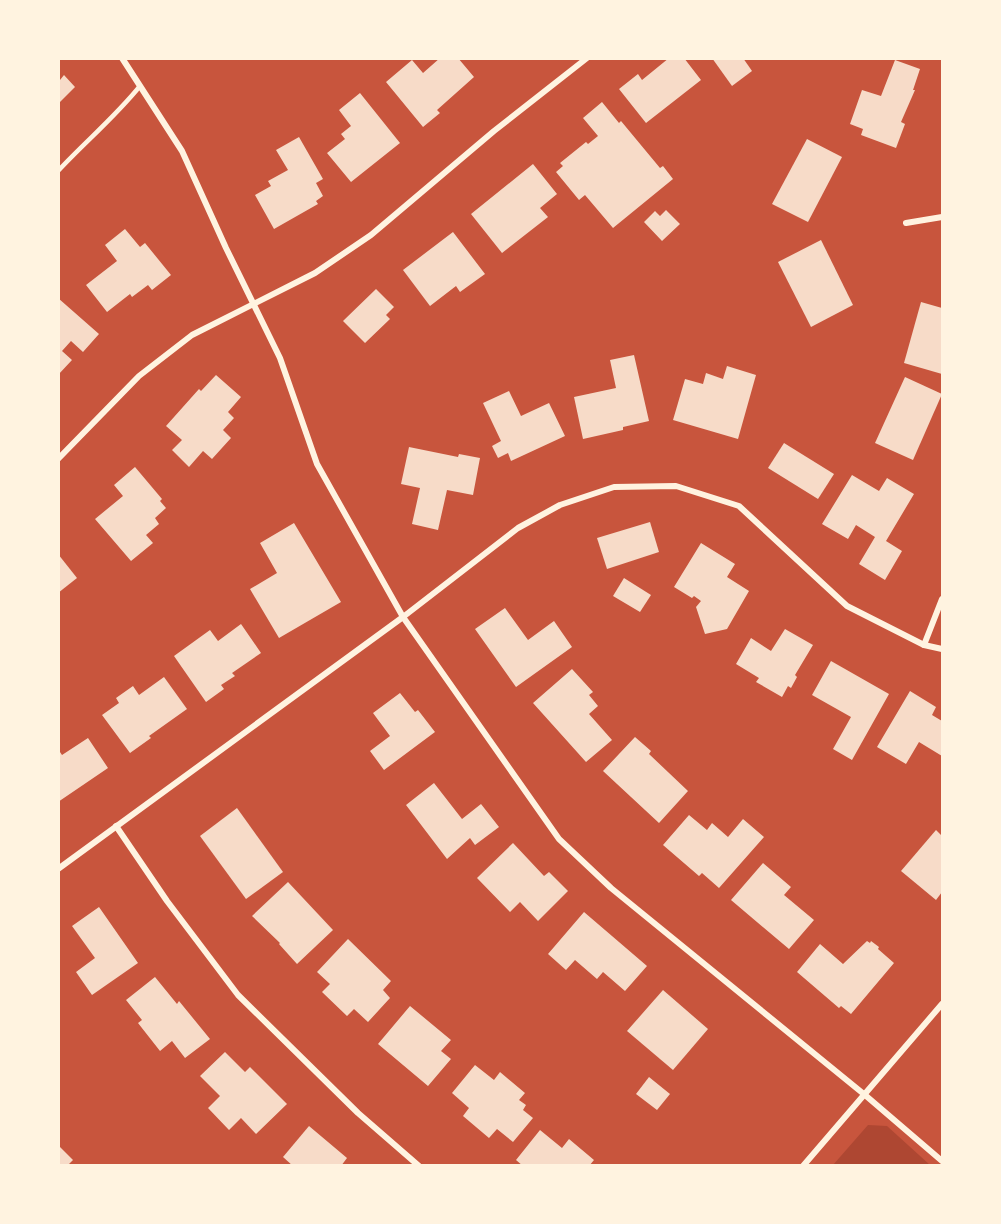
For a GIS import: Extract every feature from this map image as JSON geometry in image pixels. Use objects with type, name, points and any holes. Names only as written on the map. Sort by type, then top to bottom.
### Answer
[{"type":"street","points":[[122,58],[182,151],[280,358],[317,464],[403,617],[559,839],[611,888],[865,1095],[942,1161]]},
{"type":"street","points":[[58,459],[139,376],[192,335],[315,273],[371,235],[494,131],[587,58]]},
{"type":"street","points":[[906,223],[942,217]]},
{"type":"street","points":[[58,869],[403,617],[518,528],[560,505],[614,488],[676,486],[740,506],[847,606],[924,645],[942,649]]},
{"type":"street","points":[[924,645],[942,599]]},
{"type":"street","points":[[116,826],[166,901],[238,995],[358,1113],[419,1166]]},
{"type":"street","points":[[803,1166],[942,1004]]},
{"type":"lane","points":[[58,171],[90,137],[121,110],[140,86]]},
{"type":"shaded area","points":[[868,1125],[887,1126],[930,1165],[833,1165]]},
{"type":"building","points":[[440,58],[458,58],[474,77],[437,110],[440,113],[423,127],[386,82],[412,60],[423,73]]},
{"type":"building","points":[[669,58],[684,58],[701,80],[646,123],[619,89],[638,74],[642,80]]},
{"type":"building","points":[[712,58],[743,58],[752,71],[732,86]]},
{"type":"building","points":[[895,60],[920,69],[913,90],[915,90],[901,122],[905,124],[896,148],[861,135],[863,129],[850,124],[862,90],[881,96]]},
{"type":"building","points":[[64,75],[75,87],[58,104],[58,78],[60,80]]},
{"type":"building","points":[[360,93],[400,143],[351,182],[327,153],[345,139],[341,134],[351,126],[339,110]]},
{"type":"building","points":[[602,102],[660,168],[663,166],[673,179],[613,228],[585,195],[579,200],[556,172],[563,166],[560,163],[586,142],[588,144],[598,136],[583,118]]},
{"type":"building","points":[[299,137],[323,179],[316,183],[323,196],[316,201],[318,204],[274,229],[255,195],[271,186],[268,181],[288,170],[276,150]]},
{"type":"building","points":[[807,139],[842,157],[808,222],[772,204]]},
{"type":"building","points":[[533,164],[557,194],[540,208],[548,217],[502,253],[471,214]]},
{"type":"building","points":[[666,210],[680,224],[662,241],[644,222],[655,211],[660,216]]},
{"type":"building","points":[[125,229],[140,247],[145,243],[171,275],[152,290],[148,285],[132,297],[130,294],[107,312],[86,285],[117,261],[105,245]]},
{"type":"building","points":[[453,232],[485,274],[460,292],[456,286],[430,306],[403,270]]},
{"type":"building","points":[[821,240],[853,305],[811,327],[778,262]]},
{"type":"building","points":[[376,289],[394,307],[386,315],[390,319],[365,343],[343,321]]},
{"type":"building","points":[[58,298],[99,334],[83,352],[71,341],[62,351],[72,360],[58,375]]},
{"type":"building","points":[[921,302],[942,308],[942,374],[904,363]]},
{"type":"building","points":[[634,355],[649,421],[623,427],[623,430],[583,439],[574,397],[616,388],[610,360]]},
{"type":"building","points":[[727,366],[756,375],[738,439],[673,420],[685,379],[703,384],[706,373],[723,379]]},
{"type":"building","points":[[216,375],[241,397],[228,412],[234,418],[223,430],[231,438],[212,459],[203,451],[189,467],[172,450],[182,440],[166,426],[199,389],[201,391]]},
{"type":"building","points":[[905,377],[942,394],[913,460],[875,443]]},
{"type":"building","points":[[509,391],[521,416],[549,403],[565,436],[511,461],[508,453],[498,458],[492,446],[501,441],[483,403]]},
{"type":"building","points":[[784,443],[834,474],[818,499],[768,468]]},
{"type":"building","points":[[409,447],[458,457],[459,454],[480,458],[473,495],[447,490],[438,530],[412,524],[420,488],[401,484]]},
{"type":"building","points":[[135,467],[162,499],[160,501],[166,508],[155,518],[159,524],[146,535],[153,543],[131,561],[95,519],[123,496],[114,485]]},
{"type":"building","points":[[852,475],[879,491],[887,478],[914,494],[886,541],[902,551],[885,580],[859,564],[875,537],[856,525],[848,539],[822,524]]},
{"type":"building","points":[[650,522],[659,552],[607,569],[597,538]]},
{"type":"building","points":[[294,523],[341,602],[279,638],[250,589],[277,573],[260,543]]},
{"type":"building","points":[[701,543],[735,564],[727,577],[749,591],[727,629],[705,634],[696,607],[701,601],[674,587]]},
{"type":"building","points":[[58,554],[77,578],[58,593]]},
{"type":"building","points":[[624,578],[651,595],[640,612],[613,596]]},
{"type":"building","points":[[505,608],[528,640],[554,621],[572,647],[516,687],[475,629]]},
{"type":"building","points":[[241,624],[261,653],[232,673],[235,676],[221,685],[224,689],[206,702],[174,656],[210,630],[218,641]]},
{"type":"building","points":[[785,629],[813,645],[795,675],[797,677],[791,688],[788,686],[782,697],[756,682],[759,678],[736,664],[751,638],[771,651]]},
{"type":"building","points":[[831,661],[889,694],[852,760],[833,749],[851,717],[812,695]]},
{"type":"building","points":[[572,669],[593,692],[589,695],[598,706],[589,714],[612,740],[586,762],[533,703]]},
{"type":"building","points":[[164,677],[187,709],[149,736],[151,738],[130,753],[102,715],[119,703],[116,698],[133,686],[139,695]]},
{"type":"building","points":[[910,691],[936,707],[932,715],[942,721],[942,756],[919,742],[906,764],[877,747]]},
{"type":"building","points":[[400,693],[415,712],[418,710],[435,732],[384,770],[370,751],[390,736],[373,713]]},
{"type":"building","points":[[635,737],[651,751],[649,754],[688,791],[659,823],[603,771]]},
{"type":"building","points":[[88,738],[108,768],[58,802],[58,749],[62,755]]},
{"type":"building","points":[[434,783],[462,819],[481,804],[499,827],[475,845],[470,838],[447,859],[406,805]]},
{"type":"building","points":[[237,808],[283,872],[246,899],[200,836]]},
{"type":"building","points":[[689,815],[707,830],[712,823],[728,837],[743,819],[764,837],[719,888],[702,873],[699,876],[663,845]]},
{"type":"building","points":[[936,830],[942,836],[942,892],[936,900],[901,871]]},
{"type":"building","points":[[513,843],[544,876],[549,872],[568,891],[538,921],[520,902],[510,912],[477,878]]},
{"type":"building","points":[[763,863],[791,887],[784,895],[814,920],[789,949],[731,900]]},
{"type":"building","points":[[288,882],[333,930],[297,964],[280,943],[252,916]]},
{"type":"building","points":[[99,907],[138,963],[92,995],[76,972],[95,958],[72,926]]},
{"type":"building","points":[[584,912],[647,966],[625,991],[603,972],[597,979],[575,960],[566,970],[548,954]]},
{"type":"building","points":[[348,939],[391,981],[383,990],[390,998],[368,1022],[354,1009],[347,1016],[322,992],[330,984],[317,972]]},
{"type":"building","points":[[867,941],[879,947],[878,949],[894,963],[851,1014],[841,1006],[839,1008],[797,972],[820,944],[843,964]]},
{"type":"building","points":[[155,977],[177,1004],[179,1001],[210,1039],[185,1058],[172,1041],[160,1051],[138,1023],[142,1020],[126,1000]]},
{"type":"building","points":[[663,990],[708,1029],[673,1070],[627,1031]]},
{"type":"building","points":[[410,1006],[451,1040],[441,1051],[451,1059],[428,1086],[378,1044]]},
{"type":"building","points":[[225,1052],[245,1072],[250,1067],[287,1104],[256,1134],[241,1118],[229,1130],[208,1108],[220,1096],[200,1076]]},
{"type":"building","points":[[475,1065],[494,1080],[500,1072],[525,1093],[519,1100],[526,1105],[523,1110],[533,1118],[513,1142],[497,1129],[489,1138],[463,1116],[469,1108],[452,1093]]},
{"type":"building","points":[[649,1077],[670,1094],[657,1110],[636,1094]]},
{"type":"building","points":[[309,1126],[347,1158],[341,1166],[293,1166],[283,1157]]},
{"type":"building","points":[[540,1130],[562,1148],[569,1139],[594,1160],[589,1166],[523,1166],[516,1160]]},
{"type":"building","points":[[58,1145],[73,1160],[67,1166],[58,1166]]}]
